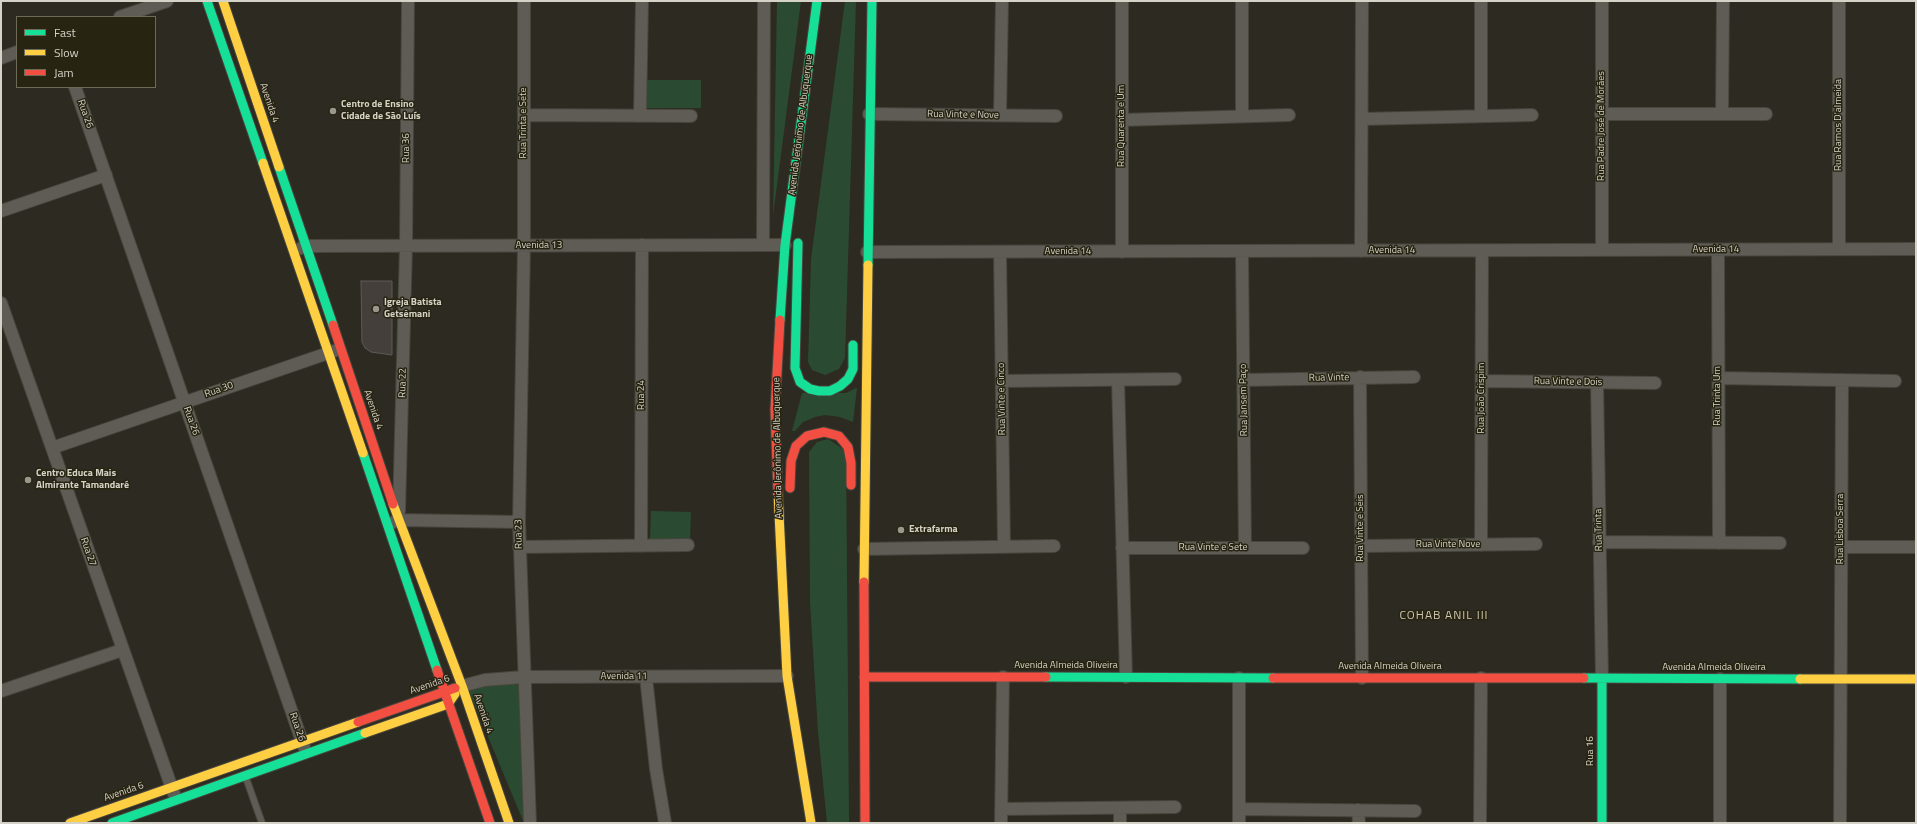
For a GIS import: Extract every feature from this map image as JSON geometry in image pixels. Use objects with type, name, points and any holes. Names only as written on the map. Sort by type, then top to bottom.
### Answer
[{"type":"main road","points":[[207,1],[490,823]]},
{"type":"main road","name":"Avenida 4","points":[[224,1],[399,520],[462,686],[509,823]]},
{"type":"main road","name":"Avenida Jerônimo de Albuquerque","points":[[811,823],[787,676],[779,542],[775,409],[785,245],[817,1]]},
{"type":"main road","points":[[865,823],[864,549],[869,114],[872,1]]},
{"type":"main road","points":[[801,198],[807,75]]},
{"type":"main road","points":[[859,214],[869,114]]},
{"type":"main road","points":[[799,237],[795,368],[800,382],[810,389],[819,391],[830,391],[844,383],[853,369],[853,338]]},
{"type":"main road","points":[[790,501],[791,461],[794,450],[803,438],[817,433],[835,435],[846,442],[850,457],[852,494]]},
{"type":"main road","points":[[787,676],[789,533]]},
{"type":"main road","points":[[855,594],[864,677]]},
{"type":"main road","name":"Avenida Almeida Oliveira","points":[[864,677],[1916,679]]},
{"type":"main road","name":"Rua 16","points":[[1602,679],[1602,823]]},
{"type":"main road","name":"Avenida 6","points":[[70,823],[462,686]]},
{"type":"main road","name":"Avenida 6","points":[[448,704],[462,686]]},
{"type":"main road","points":[[112,823],[448,704]]},
{"type":"street","points":[[123,16],[167,1]]},
{"type":"street","name":"Rua 36","points":[[406,246],[408,1]]},
{"type":"street","name":"Rua Trinta e Sete","points":[[524,1],[524,246]]},
{"type":"street","points":[[640,116],[642,1]]},
{"type":"street","points":[[763,245],[764,1]]},
{"type":"street","points":[[1000,115],[1002,1]]},
{"type":"street","name":"Rua Quarenta e Um","points":[[1122,1],[1122,252]]},
{"type":"street","points":[[1242,1],[1242,116]]},
{"type":"street","points":[[1361,251],[1362,1]]},
{"type":"street","points":[[1481,1],[1481,116]]},
{"type":"street","name":"Rua Padre José de Morães","points":[[1602,1],[1602,250]]},
{"type":"street","points":[[1722,114],[1723,1]]},
{"type":"street","name":"Rua Ramos D'almeida","points":[[1839,249],[1840,1]]},
{"type":"street","points":[[1,58],[16,52]]},
{"type":"street","name":"Rua 26","points":[[76,88],[307,754]]},
{"type":"street","name":"Rua Vinte e Nove","points":[[869,114],[1056,116]]},
{"type":"street","points":[[1601,114],[1766,114]]},
{"type":"street","points":[[524,115],[691,116]]},
{"type":"street","points":[[1122,120],[1289,115]]},
{"type":"street","points":[[1362,119],[1532,115]]},
{"type":"street","points":[[1,211],[106,176]]},
{"type":"street","name":"Rua 24","points":[[641,546],[642,245]]},
{"type":"street","name":"Avenida 13","points":[[293,250],[306,246],[785,245]]},
{"type":"street","name":"Rua 22","points":[[399,520],[406,246]]},
{"type":"street","name":"Rua 23","points":[[524,246],[519,547],[530,823]]},
{"type":"street","name":"Avenida 14","points":[[868,252],[1916,249]]},
{"type":"street","name":"Rua Trinta Um","points":[[1718,250],[1719,543]]},
{"type":"street","name":"Rua Jansem Paço","points":[[1242,251],[1245,548]]},
{"type":"street","name":"Rua João Crispim","points":[[1481,545],[1482,251]]},
{"type":"street","name":"Rua Vinte e Cinco","points":[[1000,252],[1004,546]]},
{"type":"street","name":"Rua 27","points":[[1,303],[176,800]]},
{"type":"street","name":"Rua 30","points":[[52,448],[341,348]]},
{"type":"street","name":"Rua Vinte e Seis","points":[[1360,377],[1362,678]]},
{"type":"street","name":"Rua Vinte","points":[[1244,380],[1414,377]]},
{"type":"street","points":[[1718,378],[1895,381]]},
{"type":"street","points":[[1002,381],[1175,379]]},
{"type":"street","points":[[1118,380],[1126,677]]},
{"type":"street","name":"Rua Lisboa Serra","points":[[1840,823],[1842,380]]},
{"type":"street","name":"Rua Vinte e Dois","points":[[1482,381],[1655,383]]},
{"type":"street","name":"Rua Trinta","points":[[1597,382],[1602,679]]},
{"type":"street","points":[[386,524],[399,520],[519,522]]},
{"type":"street","points":[[1600,542],[1780,543]]},
{"type":"street","name":"Rua Vinte Nove","points":[[1361,546],[1536,544]]},
{"type":"street","points":[[519,547],[688,545]]},
{"type":"street","points":[[864,549],[1054,546]]},
{"type":"street","points":[[1841,547],[1916,547]]},
{"type":"street","name":"Rua Vinte e Sete","points":[[1122,548],[1303,548]]},
{"type":"street","points":[[1,691],[122,650]]},
{"type":"street","name":"Avenida 11","points":[[462,686],[486,680],[524,676],[787,676]]},
{"type":"street","points":[[646,677],[656,769],[665,823]]},
{"type":"street","points":[[1001,823],[1003,677]]},
{"type":"street","points":[[1239,678],[1239,823]]},
{"type":"street","points":[[1480,823],[1481,678]]},
{"type":"street","points":[[1720,679],[1720,823]]},
{"type":"street","points":[[1001,809],[1175,807]]},
{"type":"street","points":[[1120,808],[1120,823]]},
{"type":"street","points":[[1239,809],[1415,811]]},
{"type":"street","points":[[1358,810],[1359,823]]},
{"type":"lane","points":[[241,763],[262,823]]},
{"type":"green space","points":[[777,1],[801,1],[773,216]]},
{"type":"green space","points":[[845,1],[856,1],[845,358],[839,369],[825,375],[812,370],[808,362],[811,259]]},
{"type":"green space","points":[[646,80],[701,80],[701,108],[646,108]]},
{"type":"green space","points":[[856,388],[853,422],[840,417],[825,415],[803,422],[795,431],[792,431],[802,393],[846,393]]},
{"type":"green space","points":[[828,439],[846,451],[849,823],[827,823],[818,732],[810,602],[809,452],[817,442]]},
{"type":"green space","points":[[651,511],[691,512],[690,540],[650,539]]},
{"type":"green space","points":[[520,681],[532,823],[524,823],[469,691],[493,684]]},
{"type":"building","name":"Igreja Batista Getsêmani","points":[[361,281],[392,281],[392,355],[371,352],[365,348],[362,342]]},
{"type":"traffic: fast","points":[[207,1],[263,163]]},
{"type":"traffic: fast","points":[[780,320],[785,245],[817,1]]},
{"type":"traffic: fast","points":[[868,265],[872,1]]},
{"type":"traffic: fast","points":[[279,167],[333,325]]},
{"type":"traffic: fast","points":[[798,243],[795,368],[800,382],[810,389],[819,391],[830,391],[840,386],[848,379],[853,369],[853,345]]},
{"type":"traffic: fast","points":[[363,453],[437,670]]},
{"type":"traffic: fast","points":[[1046,677],[1273,678]]},
{"type":"traffic: fast","points":[[1584,678],[1800,679]]},
{"type":"traffic: fast","points":[[1602,679],[1602,823]]},
{"type":"traffic: fast","points":[[112,823],[365,733]]},
{"type":"traffic: slow","points":[[223,1],[279,167]]},
{"type":"traffic: slow","points":[[263,163],[363,453]]},
{"type":"traffic: slow","points":[[864,582],[868,265]]},
{"type":"traffic: slow","points":[[778,493],[787,676],[811,823]]},
{"type":"traffic: slow","points":[[393,504],[462,686],[509,823]]},
{"type":"traffic: slow","points":[[1800,679],[1916,679]]},
{"type":"traffic: slow","points":[[365,733],[448,704],[455,694]]},
{"type":"traffic: slow","points":[[70,823],[358,722]]},
{"type":"traffic: jam","points":[[778,493],[775,409],[780,320]]},
{"type":"traffic: jam","points":[[333,325],[393,504]]},
{"type":"traffic: jam","points":[[790,488],[791,461],[796,446],[807,436],[824,432],[839,436],[848,447],[851,463],[851,485]]},
{"type":"traffic: jam","points":[[864,582],[865,823]]},
{"type":"traffic: jam","points":[[437,670],[490,823]]},
{"type":"traffic: jam","points":[[864,677],[1046,677]]},
{"type":"traffic: jam","points":[[1273,678],[1584,678]]},
{"type":"traffic: jam","points":[[358,722],[455,688]]},
{"type":"place","name":"Centro de Ensino Cidade de São Luís","points":[[333,111]]},
{"type":"place","name":"Igreja Batista Getsêmani","points":[[376,309]]},
{"type":"place","name":"Centro Educa Mais Almirante Tamandaré","points":[[28,480]]},
{"type":"place","name":"Extrafarma","points":[[901,530]]},
{"type":"district","name":"COHAB ANIL III","points":[[1444,616]]}]
